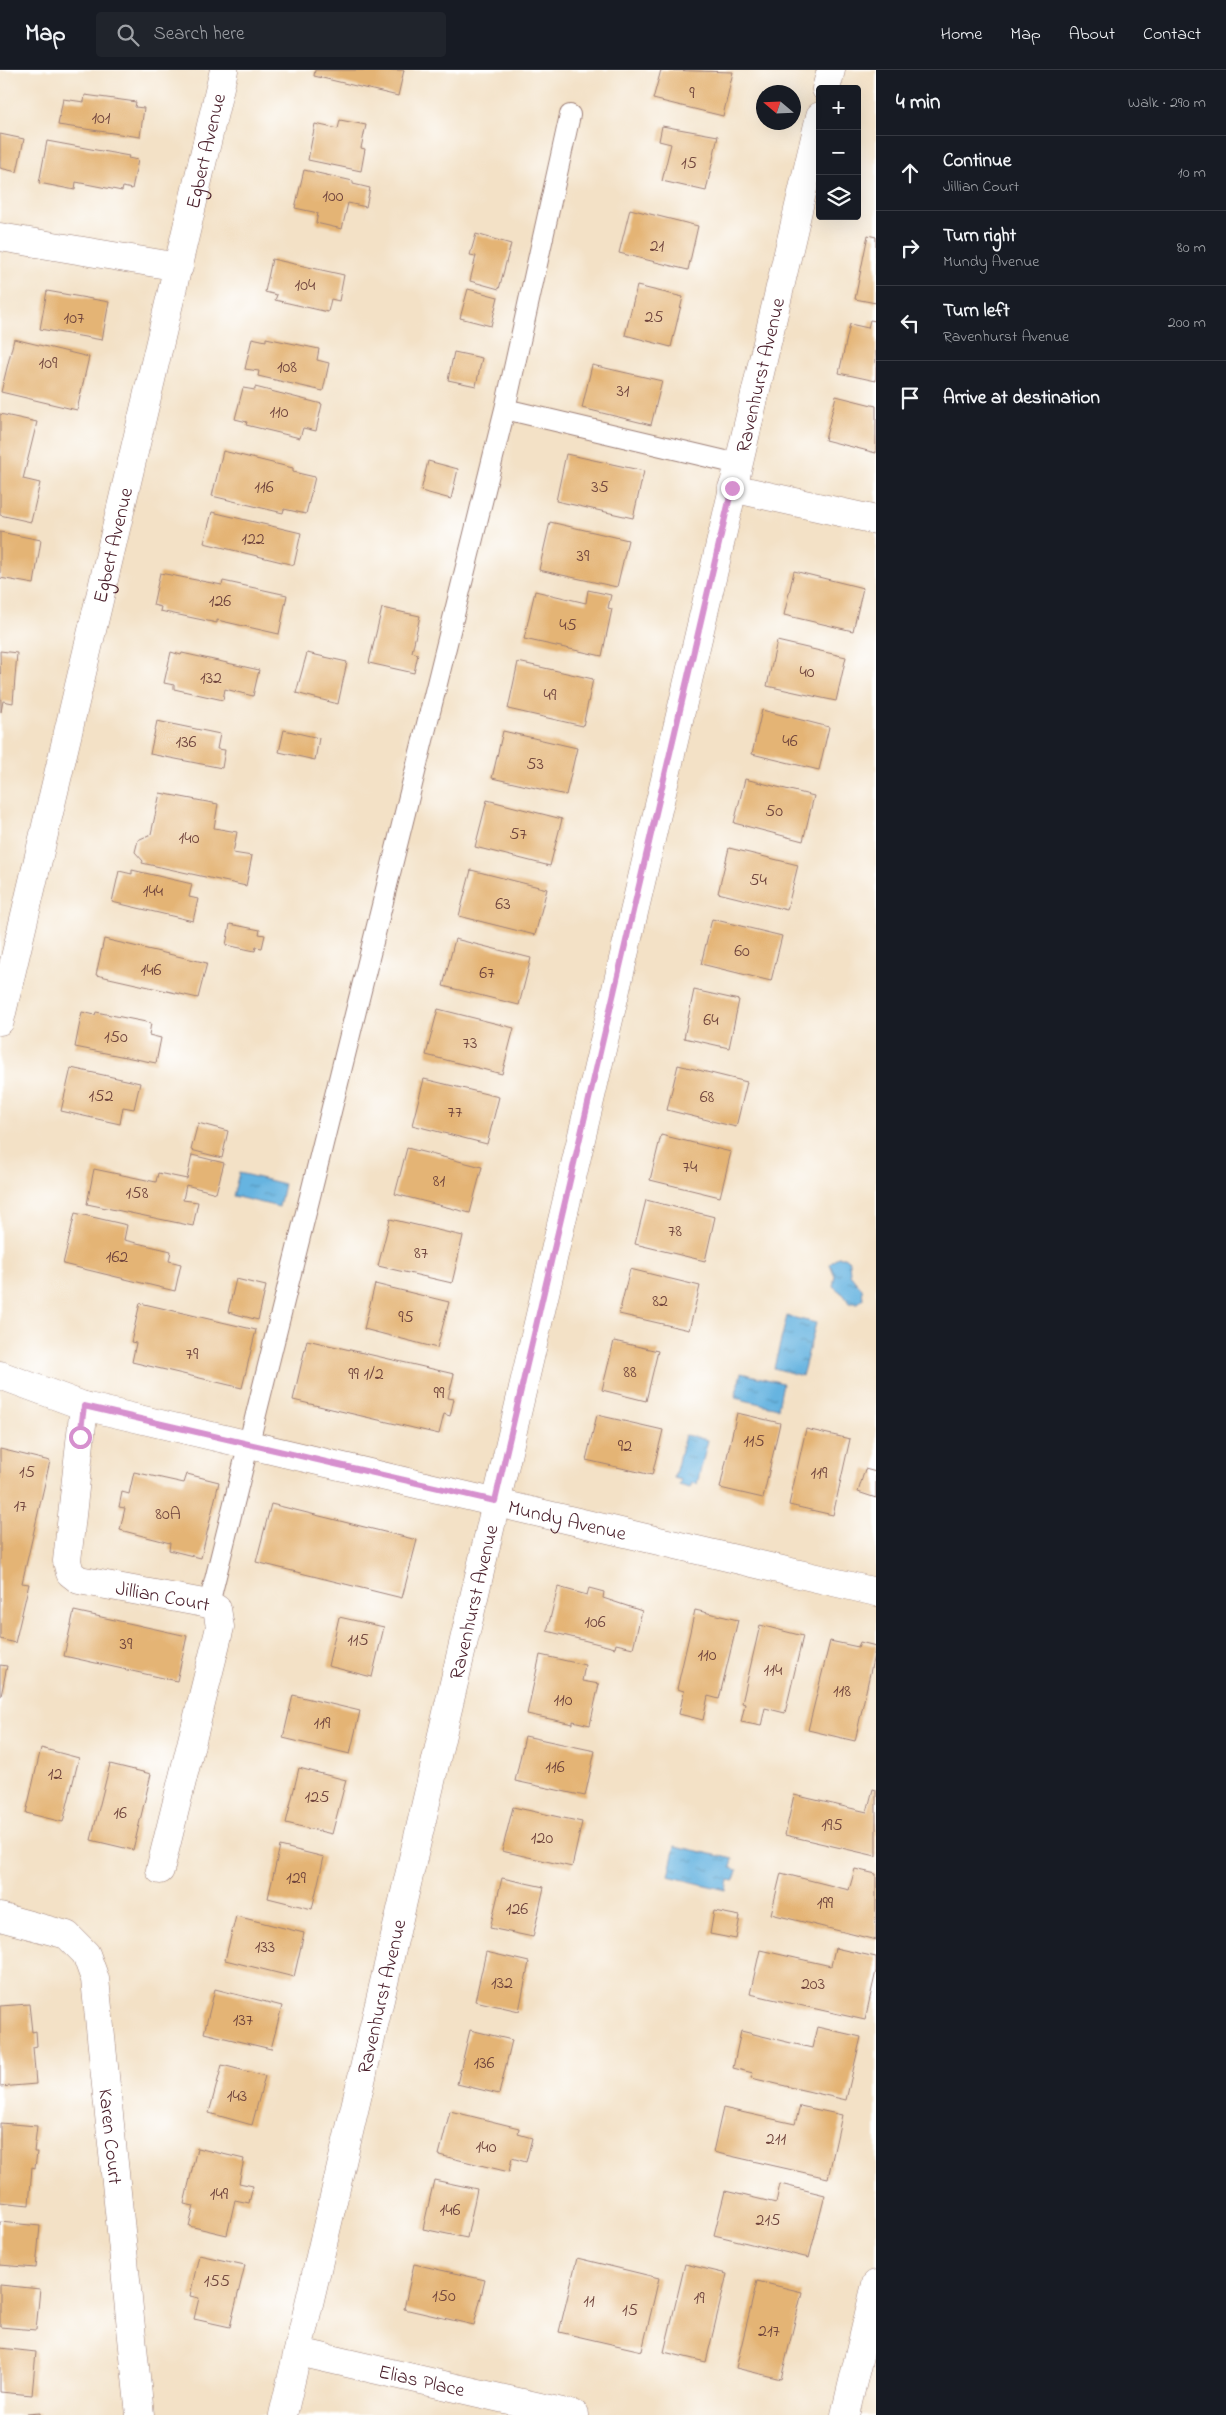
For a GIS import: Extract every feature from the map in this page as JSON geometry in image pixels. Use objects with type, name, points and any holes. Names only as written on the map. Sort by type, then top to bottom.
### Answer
[{"type":"street","name":"Egbert Avenue","points":[[0,1021],[6,965],[179,268],[224,70]]},
{"type":"street","points":[[827,85],[830,70]]},
{"type":"street","name":"Ravenhurst Avenue","points":[[283,2415],[817,130]]},
{"type":"street","points":[[0,237],[179,268]]},
{"type":"street","points":[[735,476],[876,520]]},
{"type":"street","name":"Mundy Avenue","points":[[0,1375],[84,1406],[876,1592]]},
{"type":"street","name":"Jillian Court","points":[[84,1406],[67,1561],[70,1573],[78,1580],[209,1604],[217,1609],[220,1627],[160,1870]]},
{"type":"street","name":"Karen Court","points":[[0,1917],[67,1935],[86,1954],[95,1980],[140,2415]]},
{"type":"street","points":[[845,2415],[876,2284]]},
{"type":"street","name":"Elias Place","points":[[299,2352],[575,2415]]},
{"type":"lane","points":[[209,1604],[505,408],[570,114]]},
{"type":"lane","points":[[505,408],[735,476]]},
{"type":"water","points":[[239,1173],[284,1184],[279,1207],[233,1196]]},
{"type":"water","points":[[838,1257],[844,1257],[849,1261],[850,1274],[862,1289],[863,1299],[858,1303],[849,1303],[844,1295],[833,1286],[835,1276],[830,1264]]},
{"type":"water","points":[[787,1316],[816,1323],[802,1376],[774,1368]]},
{"type":"water","points":[[741,1373],[783,1383],[778,1408],[735,1398]]},
{"type":"water","points":[[685,1435],[708,1440],[697,1484],[692,1483],[690,1488],[679,1485],[681,1480],[674,1478]]},
{"type":"water","points":[[675,1846],[733,1859],[731,1868],[737,1870],[734,1881],[728,1880],[726,1890],[668,1876]]},
{"type":"building","points":[[315,70],[404,70],[398,96],[314,76]]},
{"type":"building","points":[[661,70],[733,72],[723,116],[653,99]]},
{"type":"building","points":[[85,95],[136,102],[135,107],[144,108],[140,137],[58,125],[63,99],[84,102]]},
{"type":"building","points":[[340,120],[366,125],[361,148],[365,149],[361,171],[308,160],[315,124],[338,129]]},
{"type":"building","points":[[662,126],[718,136],[706,191],[662,181],[671,144],[659,141]]},
{"type":"building","points":[[0,134],[24,139],[17,172],[0,168]]},
{"type":"building","points":[[47,141],[129,156],[128,158],[138,160],[132,189],[123,187],[122,191],[76,182],[75,190],[39,183]]},
{"type":"building","points":[[304,170],[353,181],[353,184],[370,188],[366,207],[348,203],[342,229],[316,223],[318,213],[295,208]]},
{"type":"building","points":[[630,209],[698,226],[688,270],[619,253]]},
{"type":"building","points":[[476,234],[511,244],[499,289],[470,281],[476,256],[470,255]]},
{"type":"building","points":[[868,235],[876,237],[876,303],[855,299]]},
{"type":"building","points":[[272,259],[344,275],[339,301],[331,299],[328,312],[275,300],[277,295],[265,292]]},
{"type":"building","points":[[637,286],[683,297],[671,347],[625,335]]},
{"type":"building","points":[[468,289],[498,297],[491,326],[460,318]]},
{"type":"building","points":[[47,291],[109,302],[102,340],[40,329]]},
{"type":"building","points":[[870,320],[876,321],[876,381],[839,373],[850,324],[868,328]]},
{"type":"building","points":[[252,338],[266,341],[266,338],[319,349],[317,360],[329,363],[323,391],[258,376],[259,371],[245,369]]},
{"type":"building","points":[[14,339],[89,357],[77,410],[1,392]]},
{"type":"building","points":[[454,352],[482,358],[476,386],[448,380]]},
{"type":"building","points":[[592,365],[662,381],[651,425],[582,408]]},
{"type":"building","points":[[255,387],[322,404],[316,431],[303,428],[300,438],[246,425],[247,422],[235,419],[243,388],[255,390]]},
{"type":"building","points":[[836,396],[876,406],[876,453],[825,440]]},
{"type":"building","points":[[0,414],[37,422],[23,479],[40,483],[31,522],[0,515]]},
{"type":"building","points":[[223,451],[293,468],[293,472],[315,477],[306,514],[284,509],[283,513],[212,496]]},
{"type":"building","points":[[566,454],[644,471],[633,518],[556,501]]},
{"type":"building","points":[[428,461],[458,469],[451,499],[421,491]]},
{"type":"building","points":[[212,512],[301,533],[294,565],[204,543]]},
{"type":"building","points":[[550,522],[628,540],[617,587],[539,570]]},
{"type":"building","points":[[0,532],[41,540],[34,584],[0,578]]},
{"type":"building","points":[[794,571],[863,588],[853,631],[784,615]]},
{"type":"building","points":[[160,573],[222,585],[223,581],[287,595],[279,634],[217,620],[217,623],[160,611],[161,607],[153,605]]},
{"type":"building","points":[[588,590],[611,595],[608,608],[612,609],[602,656],[524,639],[535,591],[586,603]]},
{"type":"building","points":[[382,608],[420,616],[412,652],[418,654],[414,673],[369,663]]},
{"type":"building","points":[[777,641],[846,657],[836,701],[767,686]]},
{"type":"building","points":[[0,651],[17,653],[13,703],[3,701],[1,712]]},
{"type":"building","points":[[171,652],[259,670],[253,696],[225,689],[223,700],[174,689],[174,685],[164,683]]},
{"type":"building","points":[[307,653],[347,662],[338,704],[296,693]]},
{"type":"building","points":[[518,662],[593,679],[583,726],[508,709]]},
{"type":"building","points":[[762,710],[829,727],[819,770],[752,754]]},
{"type":"building","points":[[157,721],[220,734],[217,749],[225,750],[222,768],[150,754]]},
{"type":"building","points":[[284,730],[319,738],[315,760],[279,752]]},
{"type":"building","points":[[503,731],[577,748],[566,795],[492,778]]},
{"type":"building","points":[[745,779],[814,796],[803,841],[734,823]]},
{"type":"building","points":[[160,793],[218,804],[214,828],[237,832],[233,853],[252,856],[246,886],[142,863],[143,861],[135,852],[138,840],[151,834]]},
{"type":"building","points":[[487,800],[562,819],[550,866],[475,847]]},
{"type":"building","points":[[729,848],[798,865],[787,910],[718,893]]},
{"type":"building","points":[[132,870],[192,884],[189,897],[198,899],[193,921],[112,902],[119,871],[132,874]]},
{"type":"building","points":[[471,870],[547,889],[535,935],[459,916]]},
{"type":"building","points":[[712,919],[782,936],[771,981],[701,964]]},
{"type":"building","points":[[230,924],[260,930],[259,934],[265,935],[262,948],[256,947],[255,951],[226,945]]},
{"type":"building","points":[[104,939],[207,963],[198,998],[96,975]]},
{"type":"building","points":[[455,939],[531,958],[519,1005],[443,986]]},
{"type":"building","points":[[694,990],[739,1000],[729,1048],[684,1038]]},
{"type":"building","points":[[438,1009],[514,1028],[502,1074],[426,1055]]},
{"type":"building","points":[[82,1012],[95,1015],[96,1012],[151,1023],[149,1035],[161,1038],[156,1063],[75,1047]]},
{"type":"building","points":[[678,1065],[747,1082],[736,1127],[667,1110]]},
{"type":"building","points":[[71,1068],[140,1083],[134,1109],[123,1107],[120,1124],[61,1111]]},
{"type":"building","points":[[424,1079],[499,1097],[487,1144],[412,1125]]},
{"type":"building","points":[[198,1123],[228,1131],[222,1158],[191,1150]]},
{"type":"building","points":[[661,1135],[731,1152],[720,1197],[650,1180]]},
{"type":"building","points":[[407,1148],[482,1167],[470,1213],[395,1194]]},
{"type":"building","points":[[192,1155],[224,1163],[216,1193],[186,1185],[183,1200],[198,1202],[193,1226],[87,1204],[94,1169],[156,1182],[158,1173],[187,1179]]},
{"type":"building","points":[[646,1200],[715,1217],[705,1261],[635,1244]]},
{"type":"building","points":[[75,1213],[127,1225],[124,1240],[171,1251],[169,1261],[181,1264],[175,1291],[63,1264]]},
{"type":"building","points":[[390,1219],[463,1236],[452,1283],[378,1266]]},
{"type":"building","points":[[630,1269],[700,1286],[689,1330],[619,1314]]},
{"type":"building","points":[[236,1279],[266,1286],[258,1320],[228,1312]]},
{"type":"building","points":[[375,1284],[449,1302],[437,1348],[364,1329]]},
{"type":"building","points":[[140,1303],[256,1330],[242,1388],[132,1362],[136,1343],[131,1342]]},
{"type":"building","points":[[307,1340],[454,1374],[448,1398],[454,1399],[450,1416],[444,1414],[439,1434],[293,1400]]},
{"type":"building","points":[[614,1341],[658,1351],[646,1401],[602,1390]]},
{"type":"building","points":[[737,1413],[780,1423],[763,1498],[720,1488]]},
{"type":"building","points":[[597,1415],[663,1430],[652,1475],[586,1460]]},
{"type":"building","points":[[806,1429],[850,1439],[833,1515],[789,1505]]},
{"type":"building","points":[[0,1449],[50,1461],[22,1583],[29,1584],[15,1643],[0,1639]]},
{"type":"building","points":[[865,1469],[876,1472],[876,1498],[858,1492]]},
{"type":"building","points":[[134,1472],[184,1483],[187,1474],[219,1482],[201,1558],[169,1550],[170,1543],[120,1530],[125,1508],[119,1507],[122,1492],[129,1494]]},
{"type":"building","points":[[271,1504],[417,1540],[402,1598],[256,1562]]},
{"type":"building","points":[[558,1587],[587,1595],[589,1588],[604,1592],[603,1598],[642,1611],[633,1648],[616,1644],[615,1648],[547,1631]]},
{"type":"building","points":[[695,1610],[738,1620],[719,1699],[708,1696],[703,1720],[679,1714],[684,1691],[677,1689]]},
{"type":"building","points":[[74,1611],[187,1636],[177,1681],[64,1656]]},
{"type":"building","points":[[339,1617],[384,1627],[372,1677],[328,1666]]},
{"type":"building","points":[[760,1625],[803,1636],[785,1713],[765,1708],[761,1726],[741,1722],[745,1704],[742,1703]]},
{"type":"building","points":[[830,1641],[858,1647],[860,1642],[876,1646],[855,1741],[808,1730]]},
{"type":"building","points":[[540,1655],[585,1665],[582,1681],[599,1684],[590,1725],[573,1721],[573,1724],[527,1714]]},
{"type":"building","points":[[0,1665],[7,1666],[1,1696],[0,1696]]},
{"type":"building","points":[[293,1695],[360,1711],[350,1754],[283,1738]]},
{"type":"building","points":[[525,1736],[595,1751],[585,1796],[515,1781]]},
{"type":"building","points":[[41,1748],[79,1758],[63,1822],[26,1813]]},
{"type":"building","points":[[110,1764],[151,1774],[133,1850],[91,1840]]},
{"type":"building","points":[[299,1768],[346,1780],[332,1834],[286,1823]]},
{"type":"building","points":[[873,1789],[876,1790],[876,1856],[785,1835],[794,1795],[867,1812]]},
{"type":"building","points":[[513,1807],[582,1822],[572,1867],[502,1851]]},
{"type":"building","points":[[280,1846],[324,1857],[312,1909],[268,1898]]},
{"type":"building","points":[[855,1869],[876,1874],[876,1940],[771,1914],[781,1873],[849,1890]]},
{"type":"building","points":[[502,1878],[544,1887],[533,1937],[490,1928]]},
{"type":"building","points":[[714,1911],[740,1916],[736,1939],[710,1934]]},
{"type":"building","points":[[236,1916],[304,1933],[294,1977],[225,1960]]},
{"type":"building","points":[[835,1948],[876,1957],[876,1971],[865,2020],[750,1994],[760,1950],[831,1966]]},
{"type":"building","points":[[486,1952],[529,1962],[519,2011],[475,2001]]},
{"type":"building","points":[[215,1989],[282,2006],[271,2049],[204,2033]]},
{"type":"building","points":[[29,2004],[32,2032],[36,2031],[37,2046],[33,2047],[36,2084],[0,2087],[0,2006]]},
{"type":"building","points":[[817,2027],[861,2037],[846,2100],[751,2078],[753,2073],[733,2068],[741,2031],[812,2048]]},
{"type":"building","points":[[470,2030],[512,2040],[499,2094],[457,2084]]},
{"type":"building","points":[[222,2065],[265,2076],[252,2125],[209,2113]]},
{"type":"building","points":[[800,2106],[842,2115],[828,2178],[713,2152],[723,2108],[795,2124]]},
{"type":"building","points":[[450,2111],[519,2128],[518,2134],[532,2138],[526,2162],[512,2158],[509,2172],[439,2155]]},
{"type":"building","points":[[0,2123],[37,2126],[34,2152],[37,2152],[35,2168],[32,2167],[29,2205],[0,2202]]},
{"type":"building","points":[[197,2148],[244,2159],[239,2183],[253,2186],[249,2203],[235,2200],[227,2235],[189,2226],[194,2206],[184,2204]]},
{"type":"building","points":[[434,2180],[477,2189],[467,2238],[423,2229]]},
{"type":"building","points":[[780,2184],[825,2195],[809,2258],[714,2235],[725,2191],[776,2203]]},
{"type":"building","points":[[0,2222],[40,2226],[36,2268],[0,2265]]},
{"type":"building","points":[[199,2255],[245,2265],[230,2327],[194,2319],[199,2298],[190,2296]]},
{"type":"building","points":[[577,2258],[659,2278],[642,2351],[559,2332]]},
{"type":"building","points":[[414,2264],[485,2280],[474,2325],[404,2309]]},
{"type":"building","points":[[685,2264],[727,2274],[706,2362],[664,2352]]},
{"type":"building","points":[[757,2281],[802,2292],[781,2379],[736,2368]]},
{"type":"building","points":[[0,2285],[40,2289],[36,2330],[0,2327]]},
{"type":"building","points":[[0,2348],[36,2352],[32,2395],[0,2392]]},
{"type":"building","points":[[40,2413],[40,2415],[27,2415],[27,2414]]},
{"type":"route","points":[[80,1437],[84,1406],[495,1501],[732,488]]}]
